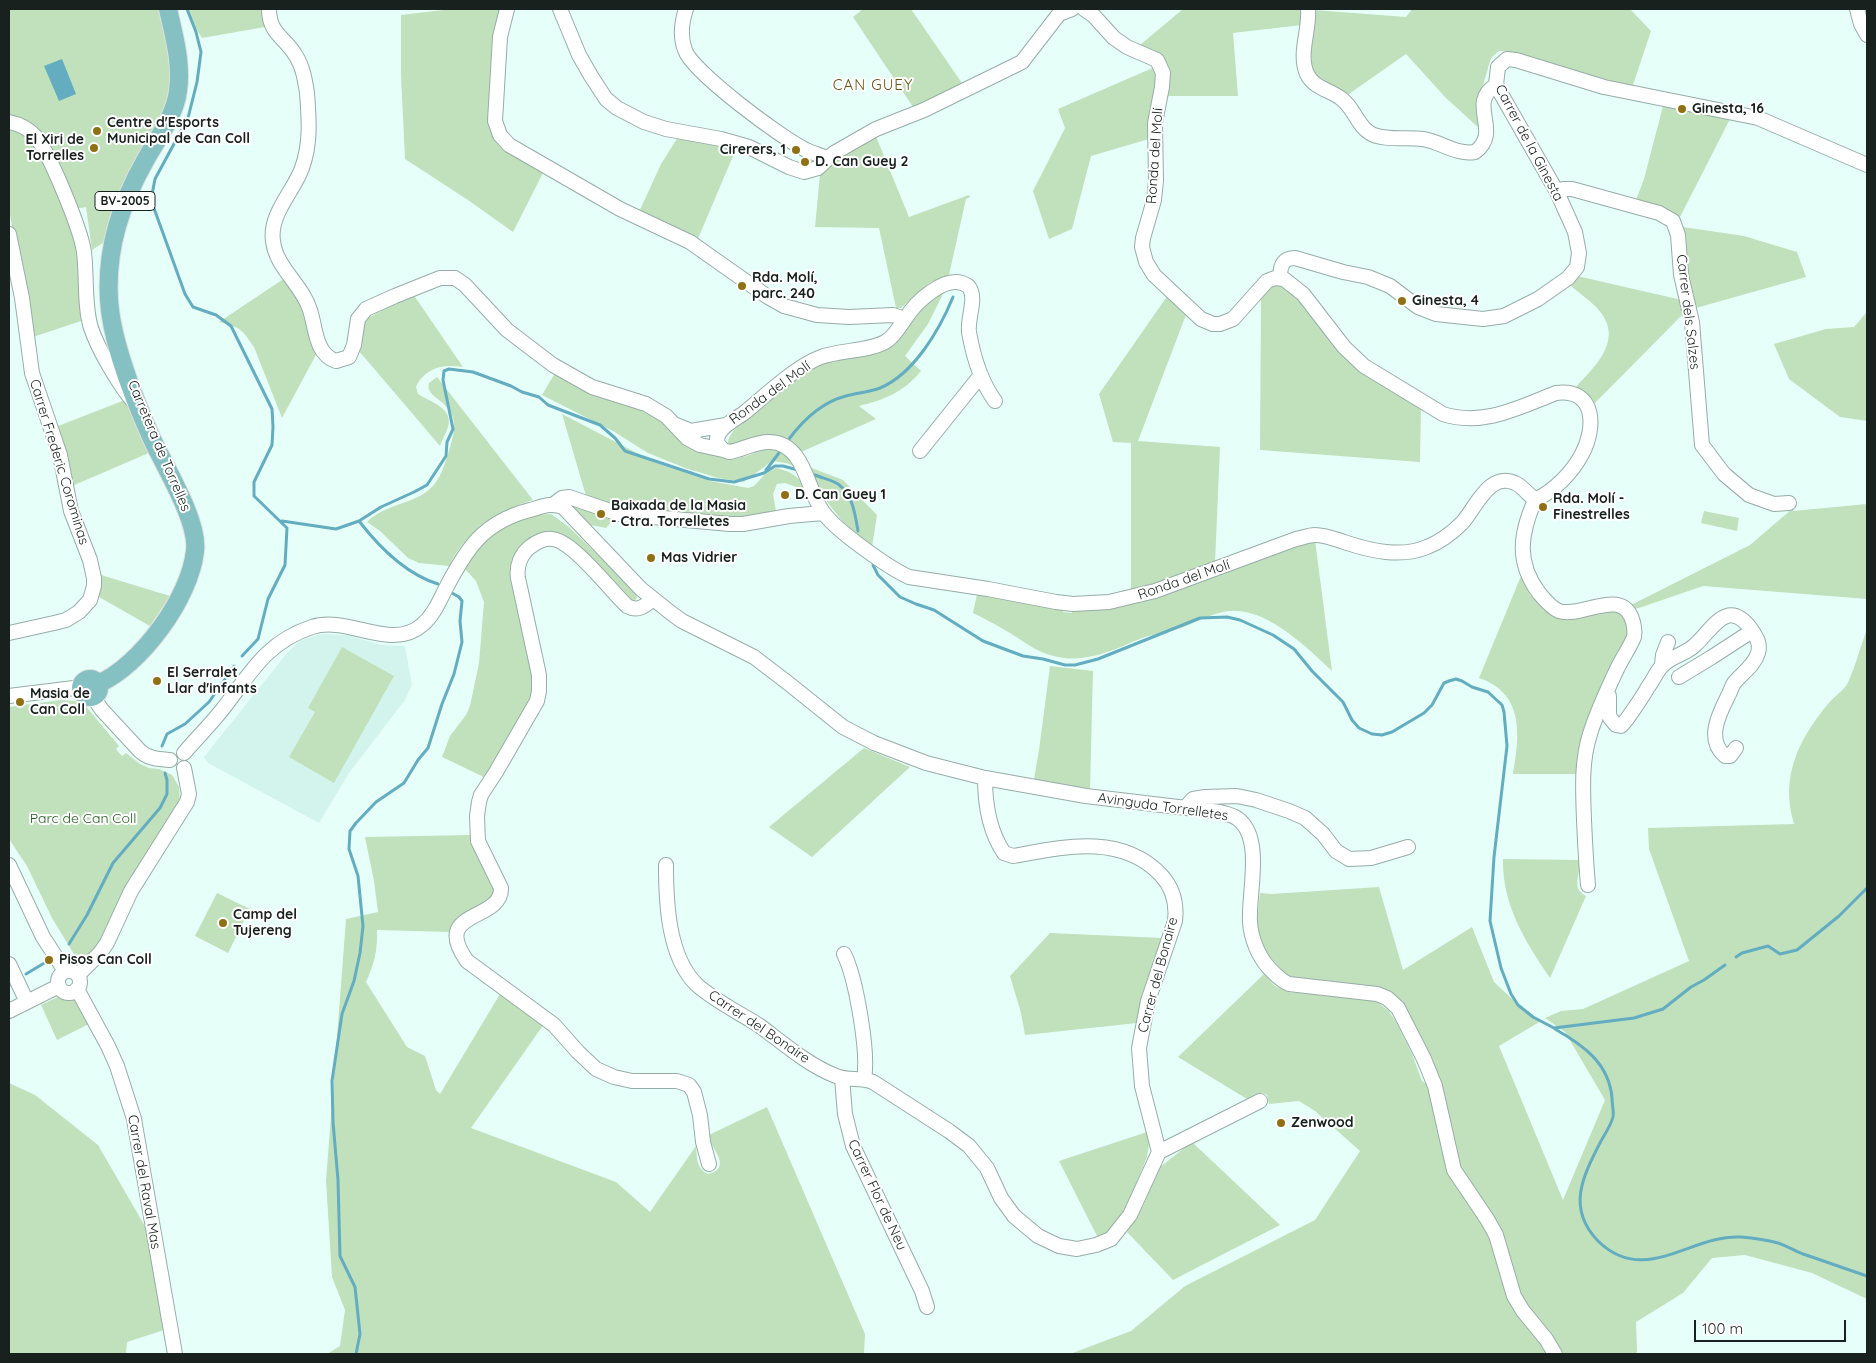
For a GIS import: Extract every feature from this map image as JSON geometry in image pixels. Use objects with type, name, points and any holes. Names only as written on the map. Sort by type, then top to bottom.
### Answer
[{"type":"main road","name":"Carretera de Torrelles","points":[[91,689],[139,655],[157,633],[180,595],[196,550],[196,541],[191,522],[141,411],[113,325],[109,299],[108,267],[112,240],[126,198],[169,117],[178,92],[179,63],[168,9]]},
{"type":"street","points":[[269,9],[271,25],[296,56],[303,71],[309,123],[307,152],[299,176],[276,219],[272,234],[273,242],[279,261],[305,296],[319,344],[326,356],[336,361],[349,357],[354,345],[358,319],[366,309],[440,278],[449,277],[465,285],[507,330],[553,365],[587,385],[646,404],[666,416],[687,438],[700,445],[723,450]]},
{"type":"street","points":[[507,9],[499,44],[496,122],[500,135],[508,145],[620,209],[690,242],[744,281],[784,306],[817,315],[849,317],[893,315],[904,319]]},
{"type":"street","points":[[560,9],[579,56],[606,99],[617,108],[644,122],[666,129],[721,139],[749,147],[799,172],[814,170],[834,153],[876,129],[924,110],[1022,62],[1059,14],[1072,9]]},
{"type":"street","points":[[686,9],[682,38],[685,52],[692,61],[737,102],[799,146],[827,158]]},
{"type":"street","name":"Ronda del Molí","points":[[1084,9],[1094,16],[1114,38],[1127,47],[1156,60],[1163,73],[1155,123],[1156,181],[1154,200],[1143,238],[1143,254],[1149,269],[1201,319],[1213,324],[1220,324],[1233,319],[1267,281],[1280,278]]},
{"type":"street","points":[[1308,9],[1304,60],[1306,72],[1311,80],[1344,101],[1370,134],[1422,139],[1460,152],[1474,152],[1484,143],[1486,137],[1484,97],[1496,85]]},
{"type":"street","points":[[1858,9],[1861,24],[1867,35]]},
{"type":"street","name":"Carrer de la Ginesta","points":[[1280,278],[1281,266],[1284,262],[1295,258],[1368,277],[1390,286],[1418,307],[1436,314],[1483,319],[1504,316],[1538,299],[1568,278],[1577,267],[1578,253],[1575,232],[1557,192],[1496,85],[1498,67],[1503,61],[1512,58],[1604,87],[1758,118],[1867,165]]},
{"type":"street","points":[[9,122],[25,128],[36,137],[49,160],[75,220],[84,250],[90,326],[124,390],[141,411]]},
{"type":"street","name":"Carrer dels Salzes","points":[[1557,192],[1563,189],[1572,189],[1659,212],[1672,221],[1678,235],[1681,275],[1692,322],[1702,445],[1724,474],[1749,495],[1774,504],[1789,502]]},
{"type":"street","name":"Carrer Frederic Corominas","points":[[9,234],[22,298],[32,373],[60,455],[71,511],[90,560],[94,578],[90,600],[79,612],[66,620],[9,633]]},
{"type":"street","points":[[1280,278],[1288,281],[1303,294],[1344,347],[1364,366],[1443,414],[1454,417],[1474,418],[1505,412],[1556,393],[1566,392],[1575,394],[1590,410],[1590,431],[1583,453],[1561,482],[1535,500],[1527,519],[1522,552],[1526,570],[1543,599],[1558,611],[1566,612],[1607,604],[1618,605],[1626,610],[1632,619],[1634,636],[1590,732],[1584,765],[1582,789],[1588,885]]},
{"type":"street","name":"Ronda del Molí","points":[[981,374],[969,326],[972,292],[965,283],[950,283],[935,289],[920,301],[894,334],[883,343],[822,357],[808,364],[726,425],[718,437],[719,446],[729,452],[770,442],[784,446],[794,454],[805,470],[823,513],[858,543],[909,577],[1056,602],[1082,604],[1109,602],[1155,591],[1296,539],[1314,535],[1384,552],[1398,553],[1417,550],[1440,540],[1457,528],[1490,486],[1499,482],[1515,482],[1535,500]]},
{"type":"street","points":[[981,374],[986,390],[995,402]]},
{"type":"street","points":[[920,451],[981,374]]},
{"type":"street","points":[[673,423],[691,431],[726,425]]},
{"type":"street","points":[[184,753],[210,725],[256,664],[274,646],[295,634],[326,623],[395,636],[413,631],[430,617],[466,552],[486,530],[508,517],[554,504],[562,498],[569,498],[619,514],[730,524],[743,524],[790,516],[823,513]]},
{"type":"street","name":"Avinguda Torrelletes","points":[[554,504],[563,507],[598,545],[653,599],[682,621],[754,657],[837,723],[879,746],[943,768],[985,778],[1086,796],[1227,814],[1243,823],[1252,854],[1251,928],[1256,946],[1265,963],[1277,976],[1289,984],[1377,994],[1387,998],[1398,1008],[1424,1059],[1435,1086],[1454,1170],[1488,1219],[1496,1235],[1514,1296],[1523,1311],[1546,1339],[1554,1354]]},
{"type":"street","points":[[653,599],[640,608],[627,606],[566,544],[558,540],[552,539],[537,542],[520,559],[517,570],[518,578],[539,675],[540,691],[537,700],[481,795],[479,802],[477,816],[478,841],[501,888],[501,893],[495,904],[462,923],[456,936],[460,950],[467,961],[554,1024],[578,1052],[596,1068],[614,1077],[632,1081],[676,1081],[689,1085],[694,1092],[700,1115],[703,1142],[709,1164]]},
{"type":"street","points":[[1662,665],[1688,651],[1716,621],[1724,616],[1731,615],[1741,618],[1758,640],[1758,654],[1733,684],[1724,702],[1715,730],[1718,748],[1725,756],[1730,756],[1736,748]]},
{"type":"street","points":[[1679,677],[1752,631]]},
{"type":"street","points":[[1610,686],[1610,718],[1616,726],[1621,726],[1662,665],[1663,655],[1668,642]]},
{"type":"street","points":[[91,689],[102,710],[140,751],[149,757],[170,760]]},
{"type":"street","name":"BV-2005","points":[[9,696],[91,689]]},
{"type":"street","points":[[1706,742],[1715,730]]},
{"type":"street","points":[[184,753],[176,752],[170,760],[173,768],[178,770],[184,768]]},
{"type":"street","points":[[9,1011],[59,986],[58,979],[74,979],[100,953],[107,943],[130,891],[187,802],[189,794],[184,768],[188,761],[184,753]]},
{"type":"street","name":"Carrer del Bonaire","points":[[666,865],[666,898],[671,930],[678,954],[693,980],[701,988],[756,1024],[802,1058],[842,1078],[864,1078],[873,1082],[969,1146],[988,1168],[1001,1198],[1018,1220],[1038,1236],[1068,1248],[1087,1247],[1103,1243],[1118,1232],[1137,1202],[1159,1152],[1142,1086],[1139,1052],[1148,1001],[1175,921],[1176,905],[1166,881],[1154,868],[1137,857],[1116,848],[1085,846],[1013,856],[1004,853],[996,837],[986,807],[985,778]]},
{"type":"street","points":[[1185,808],[1193,799],[1205,797],[1237,796],[1256,800],[1305,818],[1323,834],[1336,851],[1350,858],[1371,858],[1408,847]]},
{"type":"street","name":"Carrer del Raval Mas","points":[[9,865],[43,937],[74,979],[111,1053],[134,1119],[175,1354]]},
{"type":"street","points":[[844,954],[854,980],[865,1056],[864,1078]]},
{"type":"street","points":[[9,964],[26,1002]]},
{"type":"street","name":"Carrer Flor de Neu","points":[[842,1078],[845,1114],[853,1146],[922,1291],[927,1306]]},
{"type":"street","points":[[1159,1152],[1260,1101]]},
{"type":"shaded area","points":[[321,634],[348,635],[381,645],[405,646],[412,685],[405,700],[349,773],[319,823],[208,763],[204,757],[287,653],[301,640]]},
{"type":"green space","name":"Centre d'Esports Municipal de Can Coll","points":[[9,9],[162,9],[170,45],[171,97],[106,241],[92,250],[86,207],[75,209],[49,146],[9,116]]},
{"type":"green space","points":[[188,9],[263,9],[265,27],[202,38],[195,27]]},
{"type":"green space","points":[[452,9],[500,9],[492,45],[490,118],[544,171],[513,232],[405,159],[401,75],[401,15]]},
{"type":"green space","points":[[863,9],[911,9],[964,86],[913,107],[853,17]]},
{"type":"green space","points":[[1183,9],[1303,9],[1302,25],[1233,33],[1238,96],[1167,96],[1168,76],[1165,63],[1157,54],[1140,45]]},
{"type":"green space","points":[[1412,9],[1630,9],[1651,31],[1632,88],[1540,62],[1523,55],[1499,51],[1491,58],[1479,99],[1481,130],[1445,97],[1406,54],[1346,96],[1315,77],[1311,52],[1314,10],[1406,17]]},
{"type":"green space","points":[[1155,67],[1157,75],[1149,139],[1091,156],[1072,229],[1049,239],[1033,191],[1065,128],[1058,109]]},
{"type":"green space","points":[[1663,106],[1730,119],[1679,219],[1666,208],[1636,200],[1644,179]]},
{"type":"green space","points":[[9,129],[25,136],[39,153],[73,230],[80,267],[81,321],[33,337],[9,210]]},
{"type":"green space","points":[[875,134],[909,217],[969,195],[970,197],[966,199],[949,275],[929,283],[901,308],[896,308],[879,228],[815,227],[820,174],[839,156]]},
{"type":"green space","points":[[678,137],[736,149],[697,241],[639,212],[661,164]]},
{"type":"green space","points":[[1683,227],[1744,236],[1797,252],[1806,277],[1696,308],[1688,278],[1686,235]]},
{"type":"green space","points":[[1577,276],[1682,300],[1685,312],[1593,405],[1575,388],[1603,354],[1609,335],[1607,325],[1599,310],[1570,285]]},
{"type":"green space","points":[[285,278],[299,297],[318,351],[282,418],[254,347],[240,330],[219,322]]},
{"type":"green space","points":[[1276,284],[1291,290],[1348,357],[1421,404],[1420,462],[1260,450],[1261,297],[1271,286]]},
{"type":"green space","points":[[944,292],[928,324],[905,356],[921,371],[901,390],[877,401],[859,406],[876,419],[801,452],[786,441],[773,436],[732,446],[728,443],[731,435],[751,413],[813,366],[880,352],[891,347],[928,302]]},
{"type":"green space","points":[[413,294],[463,367],[448,366],[435,369],[424,375],[416,387],[418,394],[440,406],[448,415],[448,427],[440,446],[359,351],[363,326],[368,318]]},
{"type":"green space","points":[[1168,295],[1187,312],[1138,441],[1220,447],[1215,563],[1131,591],[1131,443],[1113,442],[1099,394]]},
{"type":"green space","points":[[1867,312],[1867,421],[1840,417],[1789,379],[1774,344],[1826,329],[1854,327]]},
{"type":"green space","points":[[555,373],[652,413],[706,453],[723,458],[736,458],[762,450],[778,450],[787,456],[797,467],[772,461],[744,482],[718,478],[685,468],[648,453],[613,431],[542,395]]},
{"type":"green space","points":[[437,377],[533,500],[507,510],[484,524],[465,542],[449,566],[419,563],[408,558],[380,531],[367,522],[382,511],[423,494],[431,488],[441,473],[452,440],[454,427],[453,416],[449,409],[429,389],[429,383]]},
{"type":"green space","points":[[125,400],[151,452],[72,486],[58,426]]},
{"type":"green space","points":[[562,414],[656,463],[710,481],[748,488],[754,486],[766,473],[776,468],[794,475],[800,481],[804,490],[785,483],[777,484],[773,494],[776,511],[735,519],[623,508],[586,496]]},
{"type":"green space","points":[[809,467],[843,480],[877,515],[872,547],[842,521],[834,511],[827,502]]},
{"type":"green space","points":[[571,503],[613,520],[606,528],[590,525],[570,505]]},
{"type":"green space","points":[[1867,504],[1867,599],[1703,586],[1635,609],[1631,605],[1750,545],[1792,509],[1793,511]]},
{"type":"green space","points":[[1704,511],[1739,518],[1737,531],[1701,523]]},
{"type":"green space","points":[[551,514],[569,527],[636,592],[637,598],[635,601],[631,601],[566,538],[517,556],[533,676],[532,697],[486,778],[442,757],[450,736],[466,715],[470,706],[479,663],[484,602],[476,581],[465,569],[478,548],[495,532],[522,519]]},
{"type":"green space","points":[[1315,540],[1332,671],[1310,650],[1283,629],[1253,614],[1238,611],[1218,613],[1181,628],[1142,638],[1102,654],[1083,658],[1064,658],[1041,652],[973,613],[977,594],[1063,609],[1063,612],[1072,613],[1073,610],[1105,609]]},
{"type":"green space","points":[[101,575],[170,596],[150,626],[99,597]]},
{"type":"green space","points":[[1521,576],[1530,595],[1549,611],[1613,610],[1626,617],[1628,635],[1579,774],[1513,774],[1517,745],[1516,717],[1504,694],[1494,685],[1479,678]]},
{"type":"green space","points":[[1867,629],[1867,1299],[1812,1273],[1745,1255],[1712,1258],[1683,1293],[1636,1322],[1636,1354],[1070,1354],[1131,1331],[1185,1286],[1315,1220],[1360,1151],[1315,1111],[1299,1101],[1269,1104],[1267,1095],[1261,1093],[1247,1099],[1178,1057],[1264,974],[1275,986],[1288,992],[1373,1000],[1380,1004],[1389,1011],[1396,1022],[1412,1054],[1422,1081],[1427,1084],[1438,1081],[1386,992],[1367,985],[1302,980],[1287,975],[1268,955],[1260,939],[1257,922],[1260,893],[1272,894],[1379,887],[1403,970],[1472,927],[1494,982],[1526,1012],[1541,1021],[1499,1046],[1563,1200],[1605,1100],[1565,1032],[1545,1018],[1561,1011],[1583,1009],[1689,961],[1649,849],[1648,828],[1794,824],[1789,791],[1794,760],[1800,746],[1817,719],[1849,681]]},
{"type":"green space","points":[[342,647],[394,676],[334,783],[289,757],[315,712],[308,708]]},
{"type":"green space","points":[[1050,666],[1093,671],[1090,789],[1034,779]]},
{"type":"green space","name":"Parc de Can Coll","points":[[60,700],[84,704],[119,746],[116,749],[122,756],[126,753],[140,764],[172,775],[179,787],[180,802],[130,880],[101,942],[94,952],[80,964],[52,918],[27,866],[9,839],[9,707]]},
{"type":"green space","points":[[864,748],[910,767],[812,857],[769,827]]},
{"type":"green space","points":[[472,835],[495,890],[494,896],[450,932],[377,930],[375,957],[366,982],[407,1047],[425,1056],[436,1090],[440,1094],[500,994],[544,1024],[471,1128],[616,1182],[650,1212],[696,1146],[699,1166],[704,1172],[708,1174],[719,1167],[719,1158],[707,1136],[767,1107],[865,1334],[864,1354],[327,1354],[340,1346],[345,1310],[332,1277],[326,1181],[346,919],[378,912],[365,837]]},
{"type":"green space","points":[[1503,859],[1581,860],[1578,885],[1581,893],[1586,896],[1550,978],[1524,936],[1511,907],[1506,892]]},
{"type":"green space","name":"Camp del Tujereng","points":[[217,893],[250,909],[228,953],[195,936]]},
{"type":"green space","points":[[1050,933],[1163,938],[1147,981],[1137,1023],[1025,1035],[1021,1013],[1010,976]]},
{"type":"green space","points":[[62,995],[76,999],[91,1023],[57,1040],[41,1005]]},
{"type":"green space","points":[[9,1083],[35,1095],[98,1145],[146,1228],[164,1330],[127,1342],[126,1354],[9,1354]]},
{"type":"green space","points":[[1147,1132],[1149,1144],[1147,1157],[1126,1209],[1108,1233],[1098,1238],[1059,1161]]},
{"type":"green space","points":[[1192,1142],[1280,1225],[1173,1280],[1127,1232],[1143,1206],[1160,1167]]},
{"type":"water","points":[[62,59],[76,94],[59,101],[44,66]]},
{"type":"waterway","points":[[187,9],[201,52],[197,82],[188,118],[155,179],[151,200],[185,294],[193,307],[216,315],[231,326],[272,409],[272,445],[254,482],[254,496],[287,528],[285,565],[268,599],[258,639],[242,656]]},
{"type":"waterway","points":[[789,439],[807,418],[829,402],[880,388],[904,372],[915,361],[933,336],[953,297]]},
{"type":"waterway","points":[[359,521],[381,507],[427,485],[446,456],[447,442],[453,429],[443,380],[444,371],[449,369],[473,372],[539,397],[548,405],[600,425],[615,438],[625,451],[709,479],[734,482],[764,473],[775,466],[798,470]]},
{"type":"waterway","points":[[766,470],[779,453]]},
{"type":"waterway","points":[[815,475],[836,483],[843,488],[850,499],[858,531]]},
{"type":"waterway","points":[[282,521],[336,529],[359,521],[384,550],[404,567],[438,584]]},
{"type":"waterway","points":[[873,565],[878,575],[900,597],[934,610],[983,641],[1023,656],[1065,665],[1075,665],[1098,659],[1200,618],[1227,617],[1240,620],[1273,635],[1294,649],[1312,671],[1343,702],[1352,720],[1359,728],[1372,734],[1382,735],[1392,732],[1424,713],[1432,705],[1444,683],[1449,681],[1456,679],[1488,692],[1502,705],[1507,746],[1494,857],[1490,921],[1501,968],[1511,994],[1518,1005],[1533,1017],[1554,1028],[1634,1018],[1663,1009],[1691,987],[1725,965]]},
{"type":"waterway","points":[[356,1354],[360,1334],[355,1287],[340,1256],[332,1081],[342,1014],[354,981],[363,926],[358,876],[349,849],[350,831],[376,802],[404,783],[428,748],[454,674],[462,642],[460,621],[462,601],[452,593]]},
{"type":"waterway","points":[[162,746],[167,734],[185,724],[209,702],[234,666]]},
{"type":"waterway","points":[[69,944],[87,915],[113,863],[160,808],[167,794],[165,773]]},
{"type":"waterway","points":[[1736,957],[1742,953],[1768,946],[1780,954],[1797,950],[1839,916],[1867,888]]},
{"type":"waterway","points":[[26,974],[46,962]]},
{"type":"waterway","points":[[1555,1029],[1593,1056],[1606,1075],[1610,1086],[1613,1117],[1588,1167],[1581,1192],[1580,1204],[1582,1216],[1588,1229],[1598,1241],[1616,1254],[1633,1259],[1651,1259],[1722,1238],[1741,1237],[1778,1243],[1803,1254],[1867,1276]]},
{"type":"place","name":"Ginesta, 16","points":[[1682,109]]},
{"type":"place","name":"Centre d'Esports Municipal de Can Coll","points":[[97,131]]},
{"type":"place","name":"El Xiri de Torrelles","points":[[94,148]]},
{"type":"place","name":"Cirerers, 1","points":[[796,150]]},
{"type":"place","name":"D. Can Guey 2","points":[[805,162]]},
{"type":"place","name":"Rda. Molí, parc. 240","points":[[742,286]]},
{"type":"place","name":"Ginesta, 4","points":[[1402,301]]},
{"type":"place","name":"D. Can Guey 1","points":[[785,495]]},
{"type":"place","name":"Rda. Molí - Finestrelles","points":[[1543,507]]},
{"type":"place","name":"Baixada de la Masia - Ctra. Torrelletes","points":[[601,514]]},
{"type":"place","name":"Mas Vidrier","points":[[651,558]]},
{"type":"place","name":"El Serralet Llar d'infants","points":[[157,681]]},
{"type":"place","name":"Masia de Can Coll","points":[[20,702]]},
{"type":"place","name":"Camp del Tujereng","points":[[223,923]]},
{"type":"place","name":"Pisos Can Coll","points":[[49,960]]},
{"type":"place","name":"Zenwood","points":[[1281,1123]]},
{"type":"district","name":"CAN GUEY","points":[[873,85]]}]
